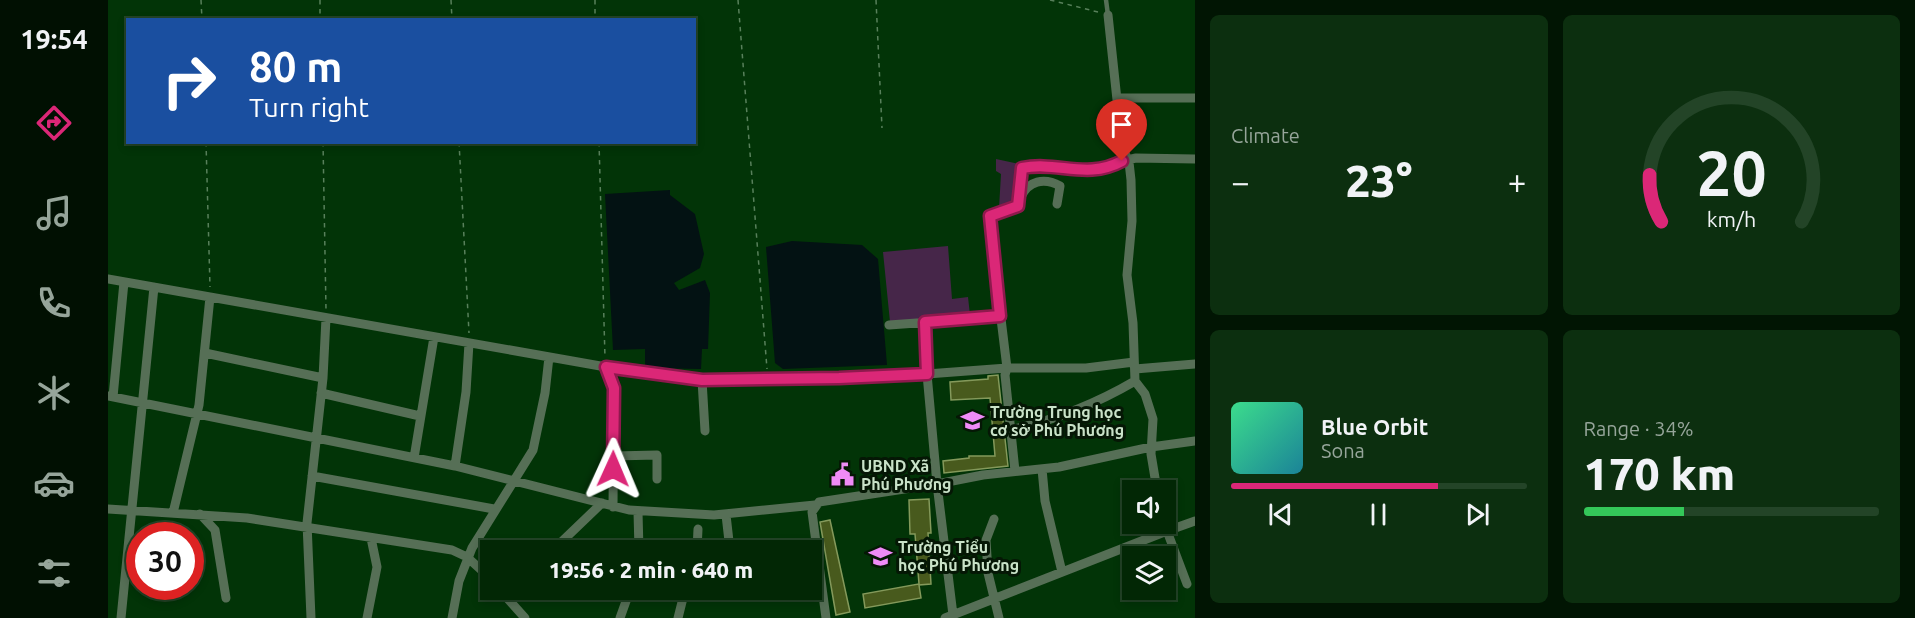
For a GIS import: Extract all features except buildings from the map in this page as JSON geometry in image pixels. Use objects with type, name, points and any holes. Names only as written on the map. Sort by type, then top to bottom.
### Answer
[{"type":"street","points":[[1108,15],[1122,147],[1128,160],[1132,221],[1127,275],[1135,381],[1145,394],[1153,419],[1151,447],[1156,480]]},
{"type":"street","points":[[1117,98],[1195,98]]},
{"type":"street","points":[[1020,200],[1022,168],[1094,171],[1107,169],[1128,160],[1195,159]]},
{"type":"street","points":[[1015,471],[1005,375],[1007,368],[990,216],[1016,208],[1026,186],[1033,182],[1050,182],[1060,186],[1057,204]]},
{"type":"street","points":[[108,279],[606,367],[702,380],[927,374],[1007,368],[1195,364]]},
{"type":"street","points":[[124,282],[110,397],[455,466],[638,512],[726,515],[815,505],[819,502],[1015,471],[1042,469],[1151,447],[1195,441]]},
{"type":"street","points":[[121,618],[154,287]]},
{"type":"street","points":[[173,513],[196,414],[210,297]]},
{"type":"street","points":[[889,325],[1000,316]]},
{"type":"street","points":[[311,618],[307,528],[323,378],[326,318]]},
{"type":"street","points":[[925,321],[927,374],[949,616],[1062,572],[1150,534]]},
{"type":"street","points":[[414,458],[434,337]]},
{"type":"street","points":[[455,466],[466,392],[469,343]]},
{"type":"street","points":[[205,353],[323,378]]},
{"type":"street","points":[[452,618],[459,581],[468,558],[512,480],[530,459],[545,393],[549,357]]},
{"type":"street","points":[[606,367],[614,388],[613,507]]},
{"type":"street","points":[[702,380],[705,431]]},
{"type":"street","points":[[1010,430],[1061,418],[1104,400],[1135,381]]},
{"type":"street","points":[[321,393],[420,416]]},
{"type":"street","points":[[614,456],[657,455],[657,479]]},
{"type":"street","points":[[1042,469],[1045,501],[1062,572]]},
{"type":"street","points":[[312,476],[495,509]]},
{"type":"street","points":[[563,540],[602,503]]},
{"type":"street","points":[[815,505],[812,512],[826,618]]},
{"type":"street","points":[[108,509],[248,518],[452,550],[468,558],[480,569]]},
{"type":"street","points":[[638,512],[639,540]]},
{"type":"street","points":[[200,514],[215,530],[226,598]]},
{"type":"street","points":[[726,515],[729,540]]},
{"type":"street","points":[[994,519],[990,535],[986,540],[988,573],[999,618]]},
{"type":"street","points":[[1176,525],[1195,521]]},
{"type":"street","points":[[698,530],[698,540]]},
{"type":"street","points":[[1169,534],[1187,584]]},
{"type":"street","points":[[367,618],[377,567],[371,537]]},
{"type":"street","points":[[512,600],[525,618]]},
{"type":"street","points":[[620,618],[626,600]]},
{"type":"street","points":[[678,618],[682,600]]},
{"type":"lane","points":[[1106,0],[1108,15]]},
{"type":"path","points":[[201,0],[202,18]]},
{"type":"path","points":[[320,0],[320,18]]},
{"type":"path","points":[[451,0],[452,18]]},
{"type":"path","points":[[595,0],[595,18]]},
{"type":"path","points":[[738,0],[768,379]]},
{"type":"path","points":[[876,0],[882,128]]},
{"type":"path","points":[[1050,0],[1108,15]]},
{"type":"path","points":[[206,144],[210,297]]},
{"type":"path","points":[[322,144],[326,318]]},
{"type":"path","points":[[459,144],[469,343]]},
{"type":"path","points":[[599,144],[606,367]]},
{"type":"shaded area","points":[[996,159],[1019,164],[1016,199],[1013,206],[999,208],[1001,174],[996,171]]},
{"type":"shaded area","points":[[670,190],[670,195],[695,214],[704,254],[700,268],[674,283],[679,290],[705,280],[710,293],[708,349],[702,349],[701,369],[645,368],[645,349],[613,350],[605,194]]},
{"type":"shaded area","points":[[792,241],[862,245],[878,259],[887,365],[783,369],[775,363],[766,247]]},
{"type":"shaded area","points":[[948,246],[952,299],[968,297],[970,315],[890,322],[883,252]]},
{"type":"place","name":"Trường Trung học cơ sở Phú Phương","points":[[972,421]]},
{"type":"place","name":"UBND Xã Phú Phương","points":[[843,475]]},
{"type":"place","name":"Trường Tiểu học Phú Phương","points":[[880,556]]},
{"type":"route","points":[[613,469],[614,388],[606,367],[702,380],[927,374],[925,322],[1000,316],[989,222],[992,214],[1012,210],[1018,206],[1022,168],[1094,171],[1107,169],[1122,161]]}]
